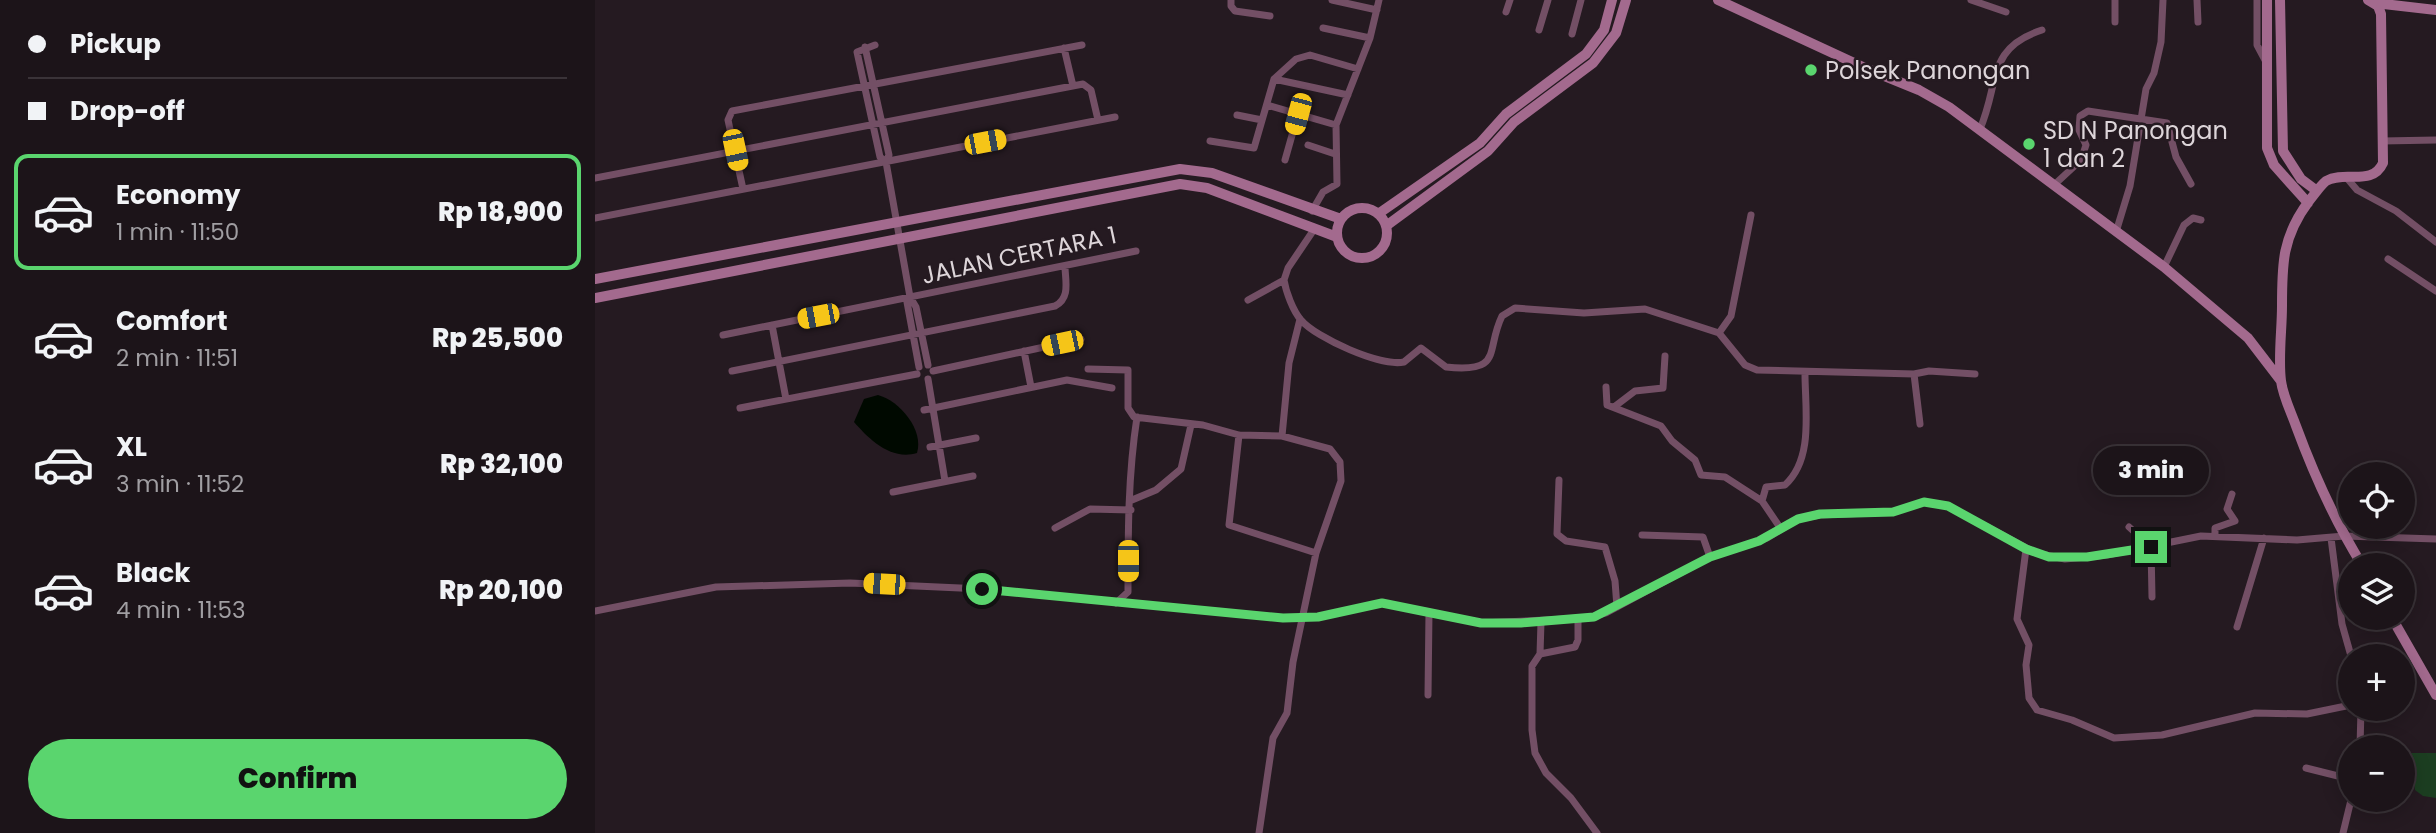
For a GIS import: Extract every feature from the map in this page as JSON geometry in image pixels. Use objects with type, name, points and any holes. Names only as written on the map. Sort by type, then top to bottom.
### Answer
[{"type":"street","points":[[1231,0],[1230,6],[1235,10],[1270,16]]},
{"type":"street","points":[[1332,0],[1377,10]]},
{"type":"street","points":[[1313,211],[1320,195],[1337,184],[1336,125],[1370,38],[1379,0]]},
{"type":"street","points":[[1506,12],[1510,0]]},
{"type":"street","points":[[1539,30],[1548,0]]},
{"type":"street","points":[[1572,34],[1581,0]]},
{"type":"street","points":[[1378,214],[1484,147],[1506,114],[1596,44],[1604,30],[1612,0]]},
{"type":"street","points":[[1386,226],[1605,51],[1616,33],[1626,0]]},
{"type":"street","points":[[1718,0],[1919,90],[1980,129],[2164,267],[2248,338],[2281,381],[2307,457],[2338,523]]},
{"type":"street","points":[[1971,0],[2006,12]]},
{"type":"street","points":[[2115,0],[2115,22]]},
{"type":"street","points":[[2116,232],[2130,186],[2138,121],[2162,34],[2163,0]]},
{"type":"street","points":[[2197,0],[2198,22]]},
{"type":"street","points":[[2257,0],[2262,22],[2270,157],[2308,203]]},
{"type":"street","points":[[2262,22],[2267,0]]},
{"type":"street","points":[[2280,0],[2283,151],[2301,179],[2317,191]]},
{"type":"street","points":[[2280,40],[2285,0]]},
{"type":"street","points":[[2372,2],[2436,10]]},
{"type":"street","points":[[2281,381],[2282,260],[2289,237],[2308,203],[2327,181],[2364,177],[2380,169],[2381,14],[2372,2]]},
{"type":"street","points":[[1323,28],[1370,38]]},
{"type":"street","points":[[1980,129],[1990,106],[1998,61],[2015,40],[2042,30]]},
{"type":"street","points":[[875,45],[857,52],[882,123],[889,155],[886,162],[910,297],[907,302],[930,368],[928,379],[945,481]]},
{"type":"street","points":[[743,189],[728,120],[732,111],[1081,45]]},
{"type":"street","points":[[1064,48],[1073,86]]},
{"type":"street","points":[[1210,141],[1252,150],[1256,146],[1275,79],[1306,55],[1358,69]]},
{"type":"street","points":[[1275,79],[1348,95]]},
{"type":"street","points":[[595,178],[1073,86],[1087,85],[1098,120]]},
{"type":"street","points":[[869,86],[880,157],[886,162]]},
{"type":"street","points":[[1266,105],[1336,125]]},
{"type":"street","points":[[2054,185],[2083,155],[2086,145],[2080,130],[2082,113],[2167,123],[2176,157],[2191,184]]},
{"type":"street","points":[[1285,160],[1298,114]]},
{"type":"street","points":[[1237,115],[1262,120]]},
{"type":"street","points":[[595,218],[1115,117]]},
{"type":"street","points":[[2382,141],[2436,140]]},
{"type":"street","points":[[1308,145],[1335,154]]},
{"type":"street","points":[[595,279],[1180,169],[1212,173],[1341,219],[1360,208],[1378,214],[1386,226],[1383,246],[1367,258],[1347,254],[1337,237],[1207,188],[1180,184],[595,298]]},
{"type":"street","points":[[2346,177],[2357,190],[2396,211],[2436,242]]},
{"type":"street","points":[[1720,333],[1731,316],[1751,215]]},
{"type":"street","points":[[2164,267],[2185,222],[2193,218],[2201,220]]},
{"type":"street","points":[[1337,237],[1341,219]]},
{"type":"street","points":[[1315,228],[1288,268],[1284,281],[1300,319],[1320,335],[1380,362],[1404,362],[1421,348],[1441,365],[1474,367],[1489,358],[1499,320],[1505,311],[1515,308],[1584,313],[1646,309],[1720,333],[1750,368],[1805,374],[1914,374],[1929,371],[1975,374]]},
{"type":"street","name":"JALAN CERTARA 1","points":[[723,335],[1136,251]]},
{"type":"street","points":[[2388,259],[2436,291]]},
{"type":"street","points":[[732,371],[1061,303],[1066,293],[1065,265]]},
{"type":"street","points":[[1248,300],[1284,281]]},
{"type":"street","points":[[1282,436],[1289,363],[1300,319]]},
{"type":"street","points":[[772,325],[786,399]]},
{"type":"street","points":[[917,334],[918,371],[922,379],[928,379]]},
{"type":"street","points":[[740,408],[1081,339]]},
{"type":"street","points":[[1024,351],[1031,387]]},
{"type":"street","points":[[1614,407],[1635,391],[1663,388],[1665,356]]},
{"type":"street","points":[[2268,364],[2282,360]]},
{"type":"street","points":[[1088,369],[1128,370],[1128,411],[1137,417],[1239,435],[1282,436],[1330,449],[1340,462],[1341,481],[1316,553],[1293,662],[1287,713],[1273,738],[1259,833]]},
{"type":"street","points":[[1762,500],[1766,487],[1785,485],[1802,461],[1805,374]]},
{"type":"street","points":[[1914,374],[1920,424]]},
{"type":"street","points":[[924,410],[1067,380],[1112,388]]},
{"type":"street","points":[[1606,387],[1606,403],[1661,426],[1672,441],[1695,460],[1701,475],[1725,477],[1762,500],[1781,529]]},
{"type":"street","points":[[1116,603],[1128,592],[1132,500],[1129,471],[1137,417]]},
{"type":"street","points":[[1132,500],[1156,490],[1181,469],[1191,425]]},
{"type":"street","points":[[1239,435],[1229,525],[1316,553]]},
{"type":"street","points":[[930,447],[976,438]]},
{"type":"street","points":[[893,492],[973,476]]},
{"type":"street","points":[[1559,480],[1557,534],[1566,541],[1605,547],[1615,581],[1617,607]]},
{"type":"street","points":[[2215,535],[2215,528],[2235,521],[2227,509],[2232,494]]},
{"type":"street","points":[[595,611],[708,588],[818,583],[982,589],[1304,618],[1334,614],[1370,603],[1394,603],[1481,623],[1578,620],[1601,615],[1710,557],[1752,544],[1809,516],[1893,512],[1924,502],[1937,503],[1984,524],[2026,549],[2065,558],[2151,547],[2183,538],[2215,535],[2264,538],[2338,537]]},
{"type":"street","points":[[1055,528],[1090,509],[1131,510]]},
{"type":"street","points":[[2129,527],[2151,547],[2152,597]]},
{"type":"street","points":[[1641,535],[1703,537],[1710,557]]},
{"type":"street","points":[[2237,627],[2264,538]]},
{"type":"street","points":[[2331,538],[2341,624],[2347,644]]},
{"type":"street","points":[[2415,538],[2436,539]]},
{"type":"street","points":[[2026,549],[2017,619],[2029,645],[2026,672],[2031,704],[2037,710],[2072,720],[2114,738],[2162,735],[2193,725],[2255,713],[2318,713],[2338,708]]},
{"type":"street","points":[[1428,695],[1429,612]]},
{"type":"street","points":[[1540,654],[1575,648],[1578,620]]},
{"type":"street","points":[[1541,622],[1540,654],[1532,666],[1531,722],[1535,753],[1546,773],[1571,798],[1597,833]]},
{"type":"street","points":[[2399,630],[2436,695]]},
{"type":"street","points":[[2305,768],[2338,776]]},
{"type":"street","points":[[2343,833],[2348,812]]},
{"type":"green space","points":[[2415,753],[2436,753],[2436,798],[2423,796],[2415,790]]},
{"type":"shaded area","points":[[878,395],[894,403],[914,426],[917,453],[907,455],[889,451],[873,441],[854,422],[864,399]]},
{"type":"place","name":"Polsek Panongan","points":[[1811,70]]},
{"type":"place","name":"SD N Panongan 1 dan 2","points":[[2029,144]]},
{"type":"route","points":[[982,589],[1102,603],[1226,611],[1283,618],[1318,617],[1370,603],[1394,603],[1462,621],[1521,623],[1578,620],[1601,615],[1682,575],[1710,557],[1767,538],[1798,519],[1820,514],[1893,512],[1924,502],[1937,503],[1984,524],[2026,549],[2049,557],[2087,557],[2151,547]]}]
